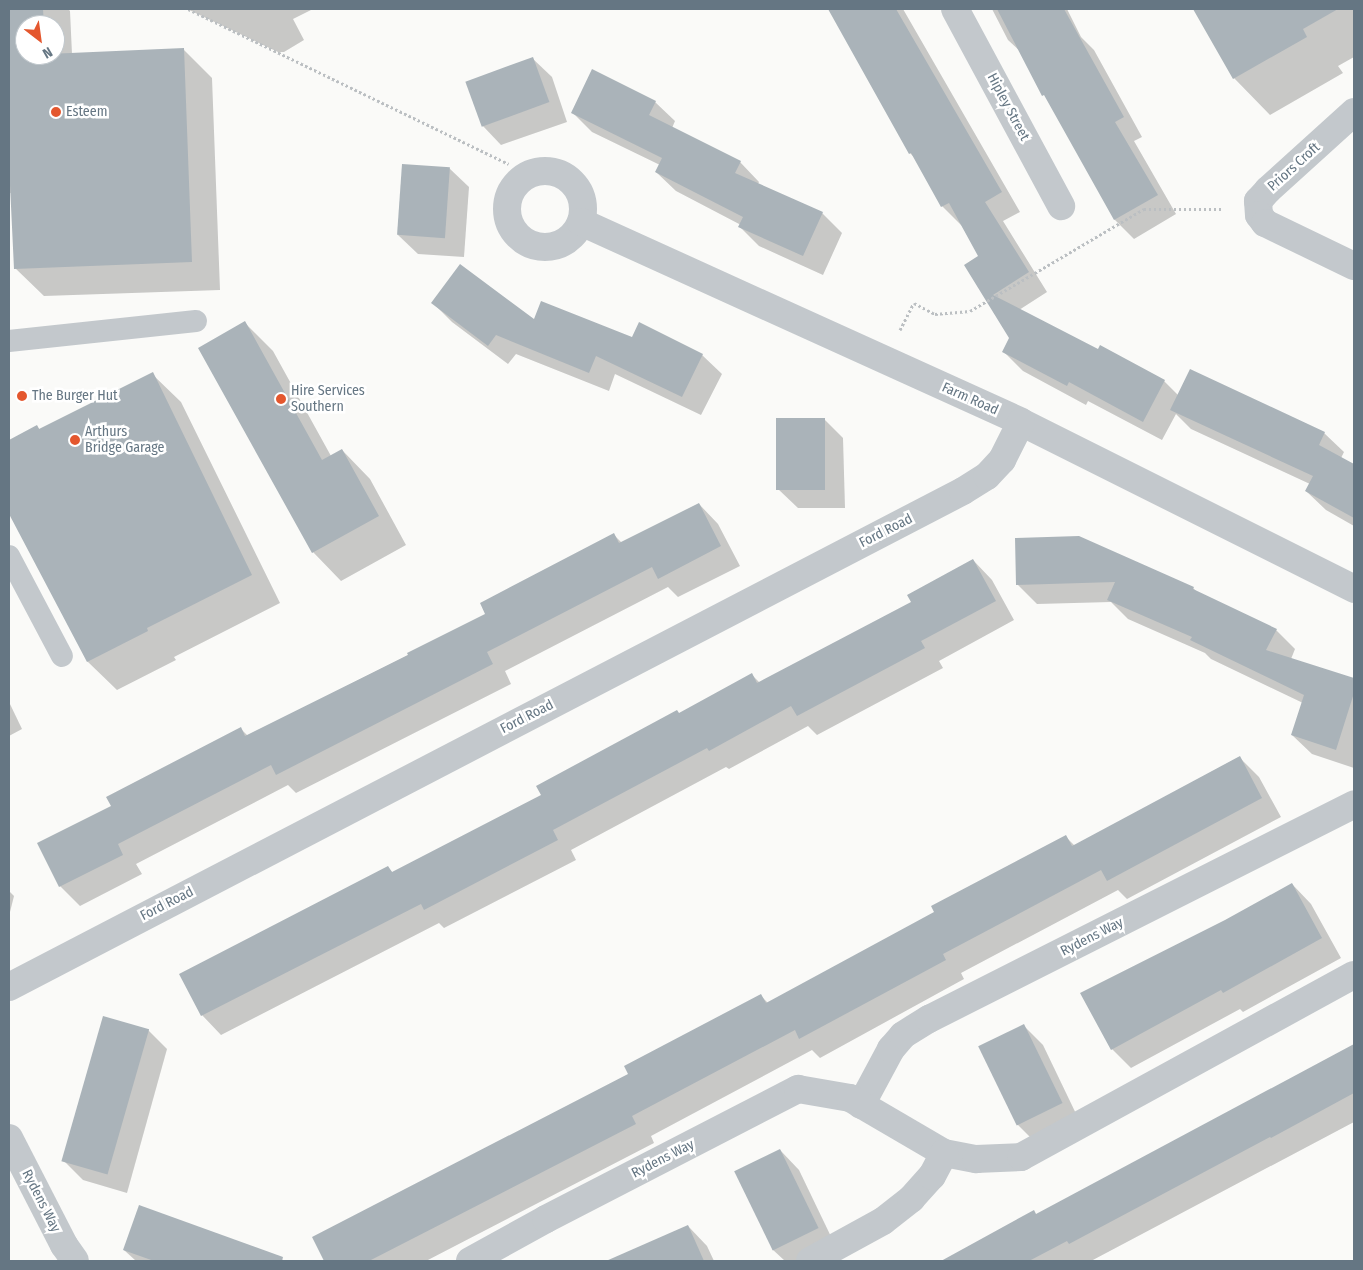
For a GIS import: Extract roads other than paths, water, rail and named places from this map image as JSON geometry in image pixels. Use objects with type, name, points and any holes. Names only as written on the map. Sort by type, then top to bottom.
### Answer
[{"type":"street","name":"Hipley Street","points":[[955,9],[1061,206]]},
{"type":"street","name":"Priors Croft","points":[[1354,112],[1258,201],[1259,215],[1265,223],[1354,266]]},
{"type":"street","name":"Farm Road","points":[[581,222],[1021,422],[1354,589]]},
{"type":"street","name":"Ford Road","points":[[9,987],[962,491],[987,476],[1002,460],[1021,422]]},
{"type":"street","name":"Rydens Way","points":[[861,1105],[891,1049],[903,1035],[929,1019],[1354,804]]},
{"type":"street","name":"Rydens Way","points":[[470,1261],[546,1219],[798,1089],[850,1098],[944,1153],[976,1159],[1021,1158],[1354,975]]},
{"type":"street","name":"Rydens Way","points":[[9,1138],[64,1245],[75,1261]]},
{"type":"street","points":[[810,1261],[883,1221],[911,1199],[932,1176],[944,1153]]},
{"type":"lane","points":[[9,341],[196,321]]},
{"type":"lane","points":[[9,556],[62,656]]},
{"type":"place","name":"Esteem","points":[[56,112]]},
{"type":"place","name":"The Burger Hut","points":[[22,396]]},
{"type":"place","name":"Hire Services Southern","points":[[281,399]]},
{"type":"place","name":"Arthurs Bridge Garage","points":[[75,440]]}]
